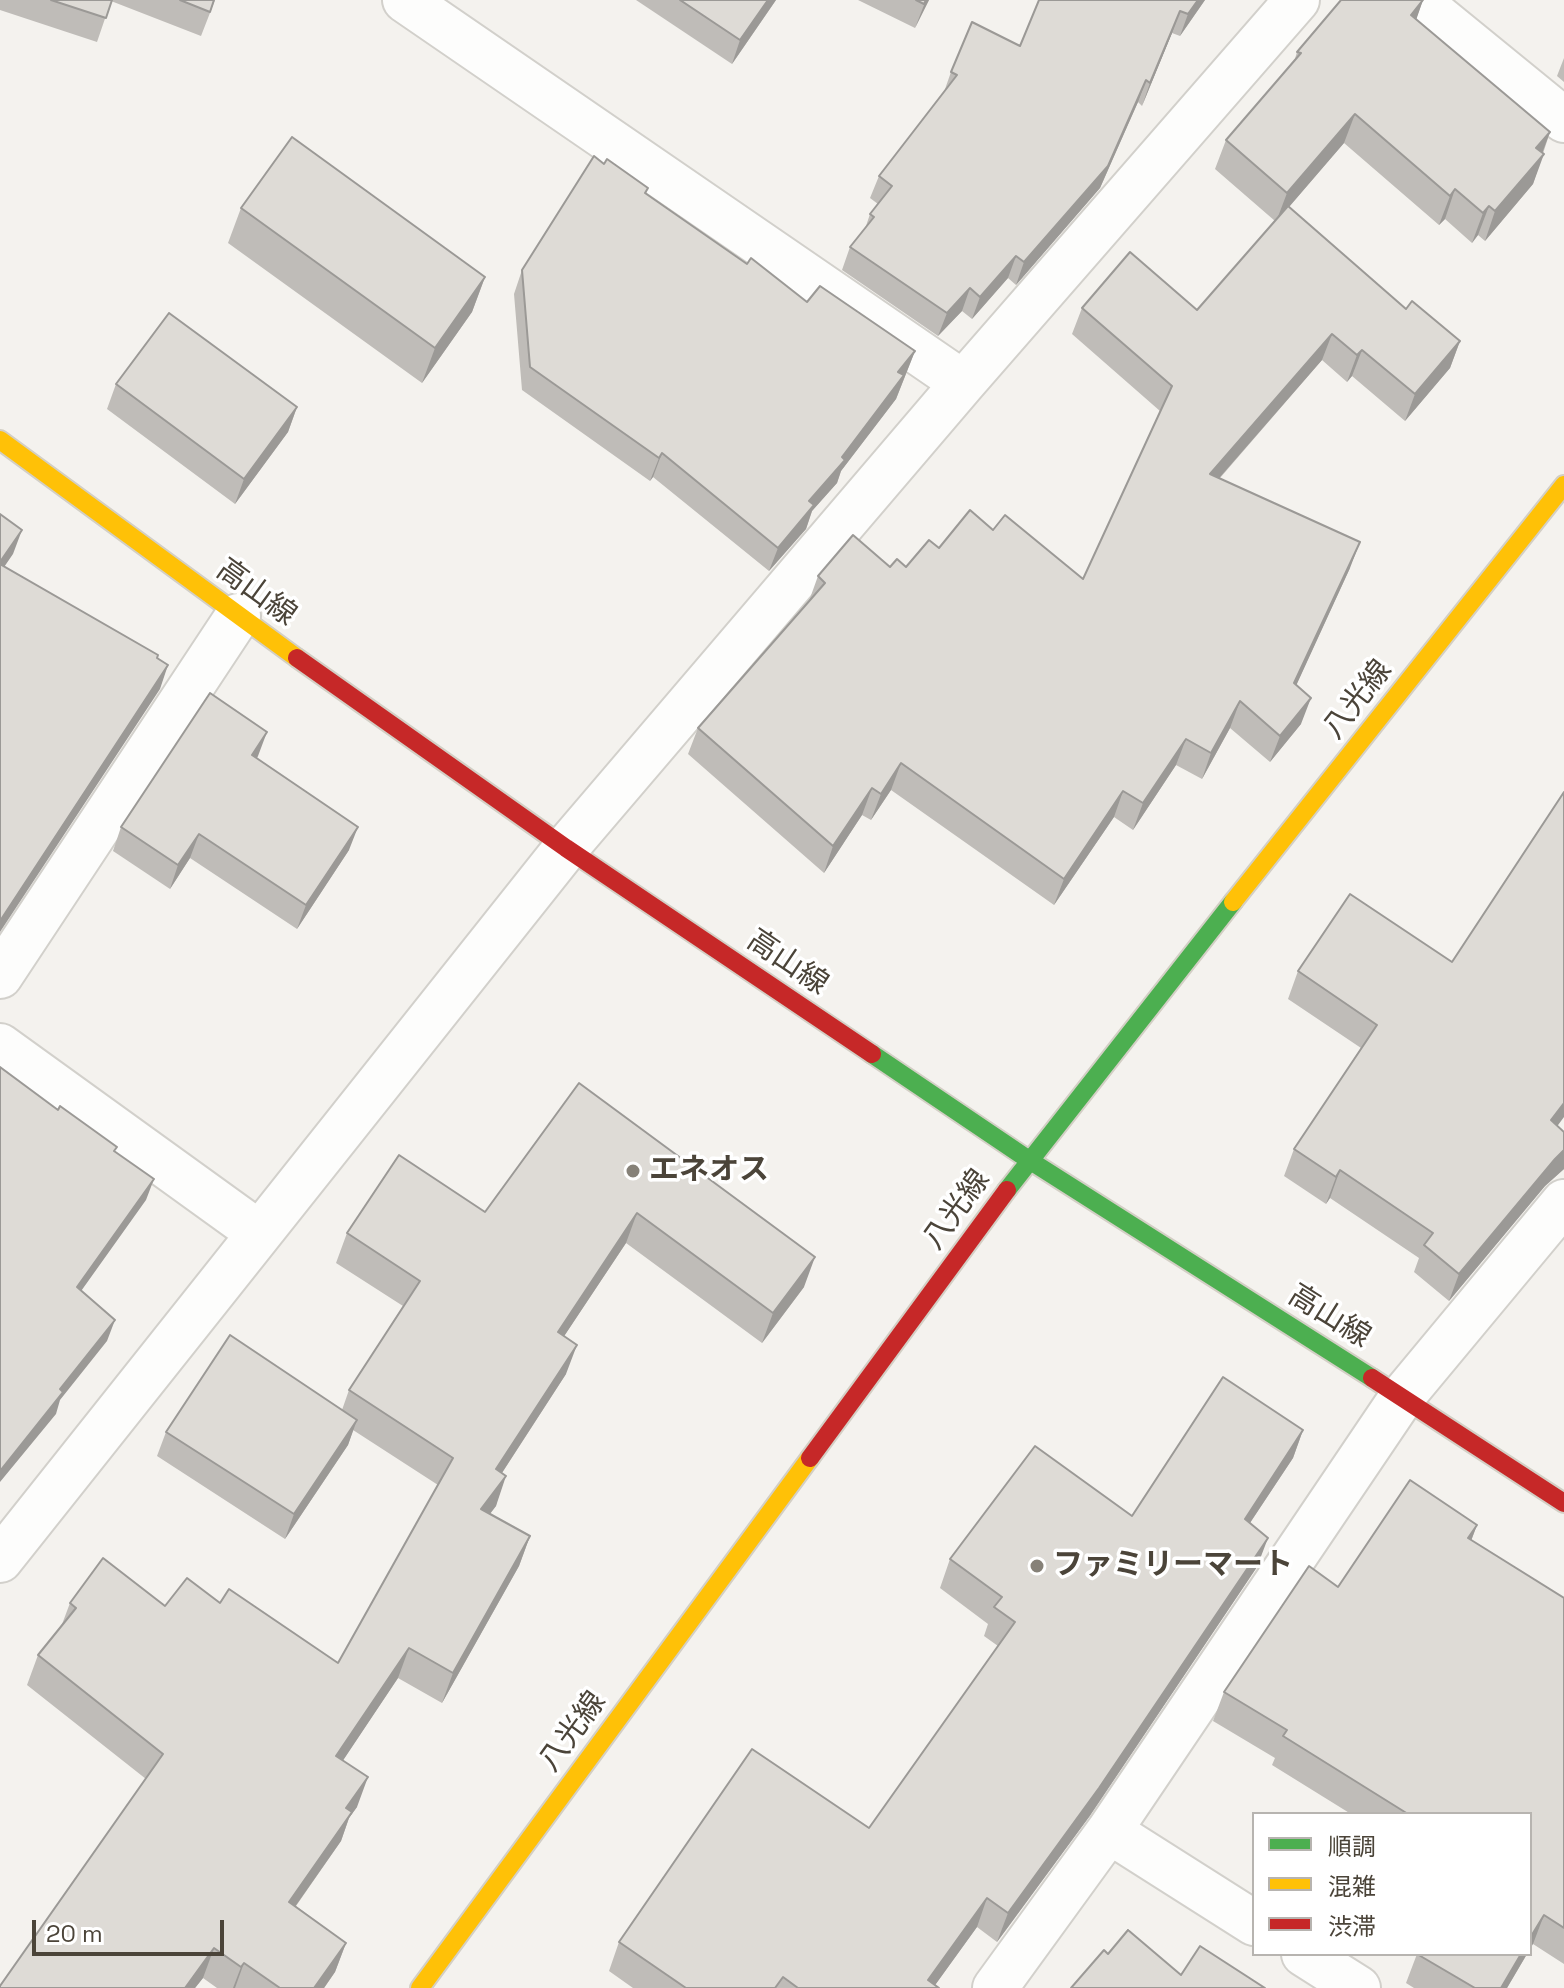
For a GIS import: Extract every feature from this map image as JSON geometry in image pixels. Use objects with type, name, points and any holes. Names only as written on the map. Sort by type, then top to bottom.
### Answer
[{"type":"street","points":[[405,0],[963,383]]},
{"type":"street","points":[[0,1560],[566,848],[963,383],[1297,0]]},
{"type":"street","points":[[1417,0],[1564,120]]},
{"type":"street","name":"高山線","points":[[0,440],[238,616],[566,848],[1029,1160],[1564,1503]]},
{"type":"street","name":"八光線","points":[[420,1988],[1029,1160],[1564,485]]},
{"type":"street","points":[[0,976],[238,616]]},
{"type":"street","points":[[0,1046],[259,1233]]},
{"type":"street","points":[[995,1988],[1109,1831],[1402,1397],[1564,1202]]},
{"type":"street","points":[[1109,1831],[1252,1922]]},
{"type":"street","points":[[1307,1956],[1358,1988]]},
{"type":"building","points":[[51,0],[112,0],[106,18]]},
{"type":"building","points":[[180,0],[214,0],[210,12]]},
{"type":"building","points":[[680,0],[768,0],[740,40]]},
{"type":"building","points":[[1039,0],[1198,0],[1188,14],[1180,11],[1150,83],[1146,80],[1108,166],[1024,262],[1016,256],[980,297],[970,288],[947,313],[850,247],[874,217],[870,214],[892,186],[879,176],[957,75],[951,72],[972,22],[1020,46]]},
{"type":"building","points":[[1341,0],[1423,0],[1411,15],[1550,132],[1536,148],[1544,154],[1495,211],[1489,206],[1483,213],[1455,189],[1450,196],[1355,114],[1287,193],[1226,140],[1301,53],[1297,52]]},
{"type":"building","points":[[292,137],[485,277],[435,348],[241,208]]},
{"type":"building","points":[[594,156],[604,164],[607,159],[648,188],[645,193],[747,264],[751,258],[807,302],[820,286],[915,351],[898,372],[904,375],[842,457],[845,460],[809,501],[814,505],[778,548],[662,453],[659,458],[530,367],[522,270]]},
{"type":"building","points":[[1288,206],[1406,309],[1412,301],[1460,341],[1415,394],[1362,350],[1357,355],[1332,334],[1210,474],[1360,542],[1294,683],[1311,698],[1280,736],[1240,701],[1211,753],[1186,739],[1143,803],[1123,791],[1064,879],[901,763],[881,794],[872,788],[833,846],[698,728],[825,583],[818,576],[853,535],[890,567],[897,559],[906,567],[929,540],[939,548],[970,510],[993,530],[1005,515],[1083,579],[1172,386],[1082,308],[1130,252],[1197,310]]},
{"type":"building","points":[[169,313],[297,407],[244,479],[116,384]]},
{"type":"building","points":[[0,514],[22,530],[0,562]]},
{"type":"building","points":[[0,564],[158,655],[157,658],[168,665],[0,921]]},
{"type":"building","points":[[210,693],[267,732],[252,755],[358,827],[306,905],[199,834],[178,865],[121,827]]},
{"type":"building","points":[[1564,792],[1564,1103],[1551,1120],[1564,1132],[1564,1150],[1459,1274],[1424,1245],[1433,1233],[1340,1170],[1336,1177],[1294,1149],[1377,1025],[1298,971],[1350,894],[1452,962]]},
{"type":"building","points":[[0,1067],[58,1110],[60,1106],[117,1147],[114,1151],[154,1179],[77,1287],[115,1320],[0,1471]]},
{"type":"building","points":[[579,1083],[815,1257],[773,1313],[637,1213],[558,1332],[577,1345],[496,1469],[506,1476],[481,1509],[530,1536],[453,1673],[409,1648],[336,1756],[368,1777],[346,1808],[352,1812],[289,1902],[346,1943],[314,1988],[280,1988],[244,1963],[241,1967],[214,1948],[185,1988],[0,1988],[163,1754],[38,1655],[76,1608],[70,1603],[103,1558],[165,1606],[187,1578],[220,1603],[229,1589],[338,1663],[453,1458],[349,1390],[420,1281],[347,1233],[399,1155],[485,1212]]},
{"type":"building","points":[[230,1335],[357,1420],[294,1514],[166,1432]]},
{"type":"building","points":[[1223,1377],[1303,1430],[1245,1519],[1268,1538],[1099,1788],[1008,1913],[987,1898],[928,1980],[939,1988],[798,1988],[783,1977],[775,1988],[686,1988],[619,1942],[752,1749],[869,1828],[1015,1622],[994,1607],[1002,1597],[950,1559],[1035,1446],[1132,1516]]},
{"type":"building","points":[[1410,1480],[1477,1525],[1468,1538],[1564,1598],[1564,1928],[1544,1915],[1532,1935],[1532,1812],[1405,1812],[1283,1736],[1287,1730],[1224,1692],[1309,1566],[1338,1587]]},
{"type":"building","points":[[1128,1930],[1181,1975],[1200,1946],[1265,1988],[1071,1988],[1104,1950],[1108,1954]]},
{"type":"building","points":[[1420,1956],[1520,1956],[1501,1988],[1475,1988]]},
{"type":"traffic: fast","points":[[1007,1190],[1233,902]]},
{"type":"traffic: fast","points":[[872,1054],[1029,1160],[1372,1378]]},
{"type":"traffic: slow","points":[[0,440],[297,658]]},
{"type":"traffic: slow","points":[[1233,902],[1564,485]]},
{"type":"traffic: slow","points":[[420,1988],[810,1458]]},
{"type":"traffic: jam","points":[[297,658],[566,848],[872,1054]]},
{"type":"traffic: jam","points":[[810,1458],[1007,1190]]},
{"type":"traffic: jam","points":[[1372,1378],[1564,1503]]},
{"type":"place","name":"エネオス","points":[[633,1171]]},
{"type":"place","name":"ファミリーマート","points":[[1037,1566]]}]
